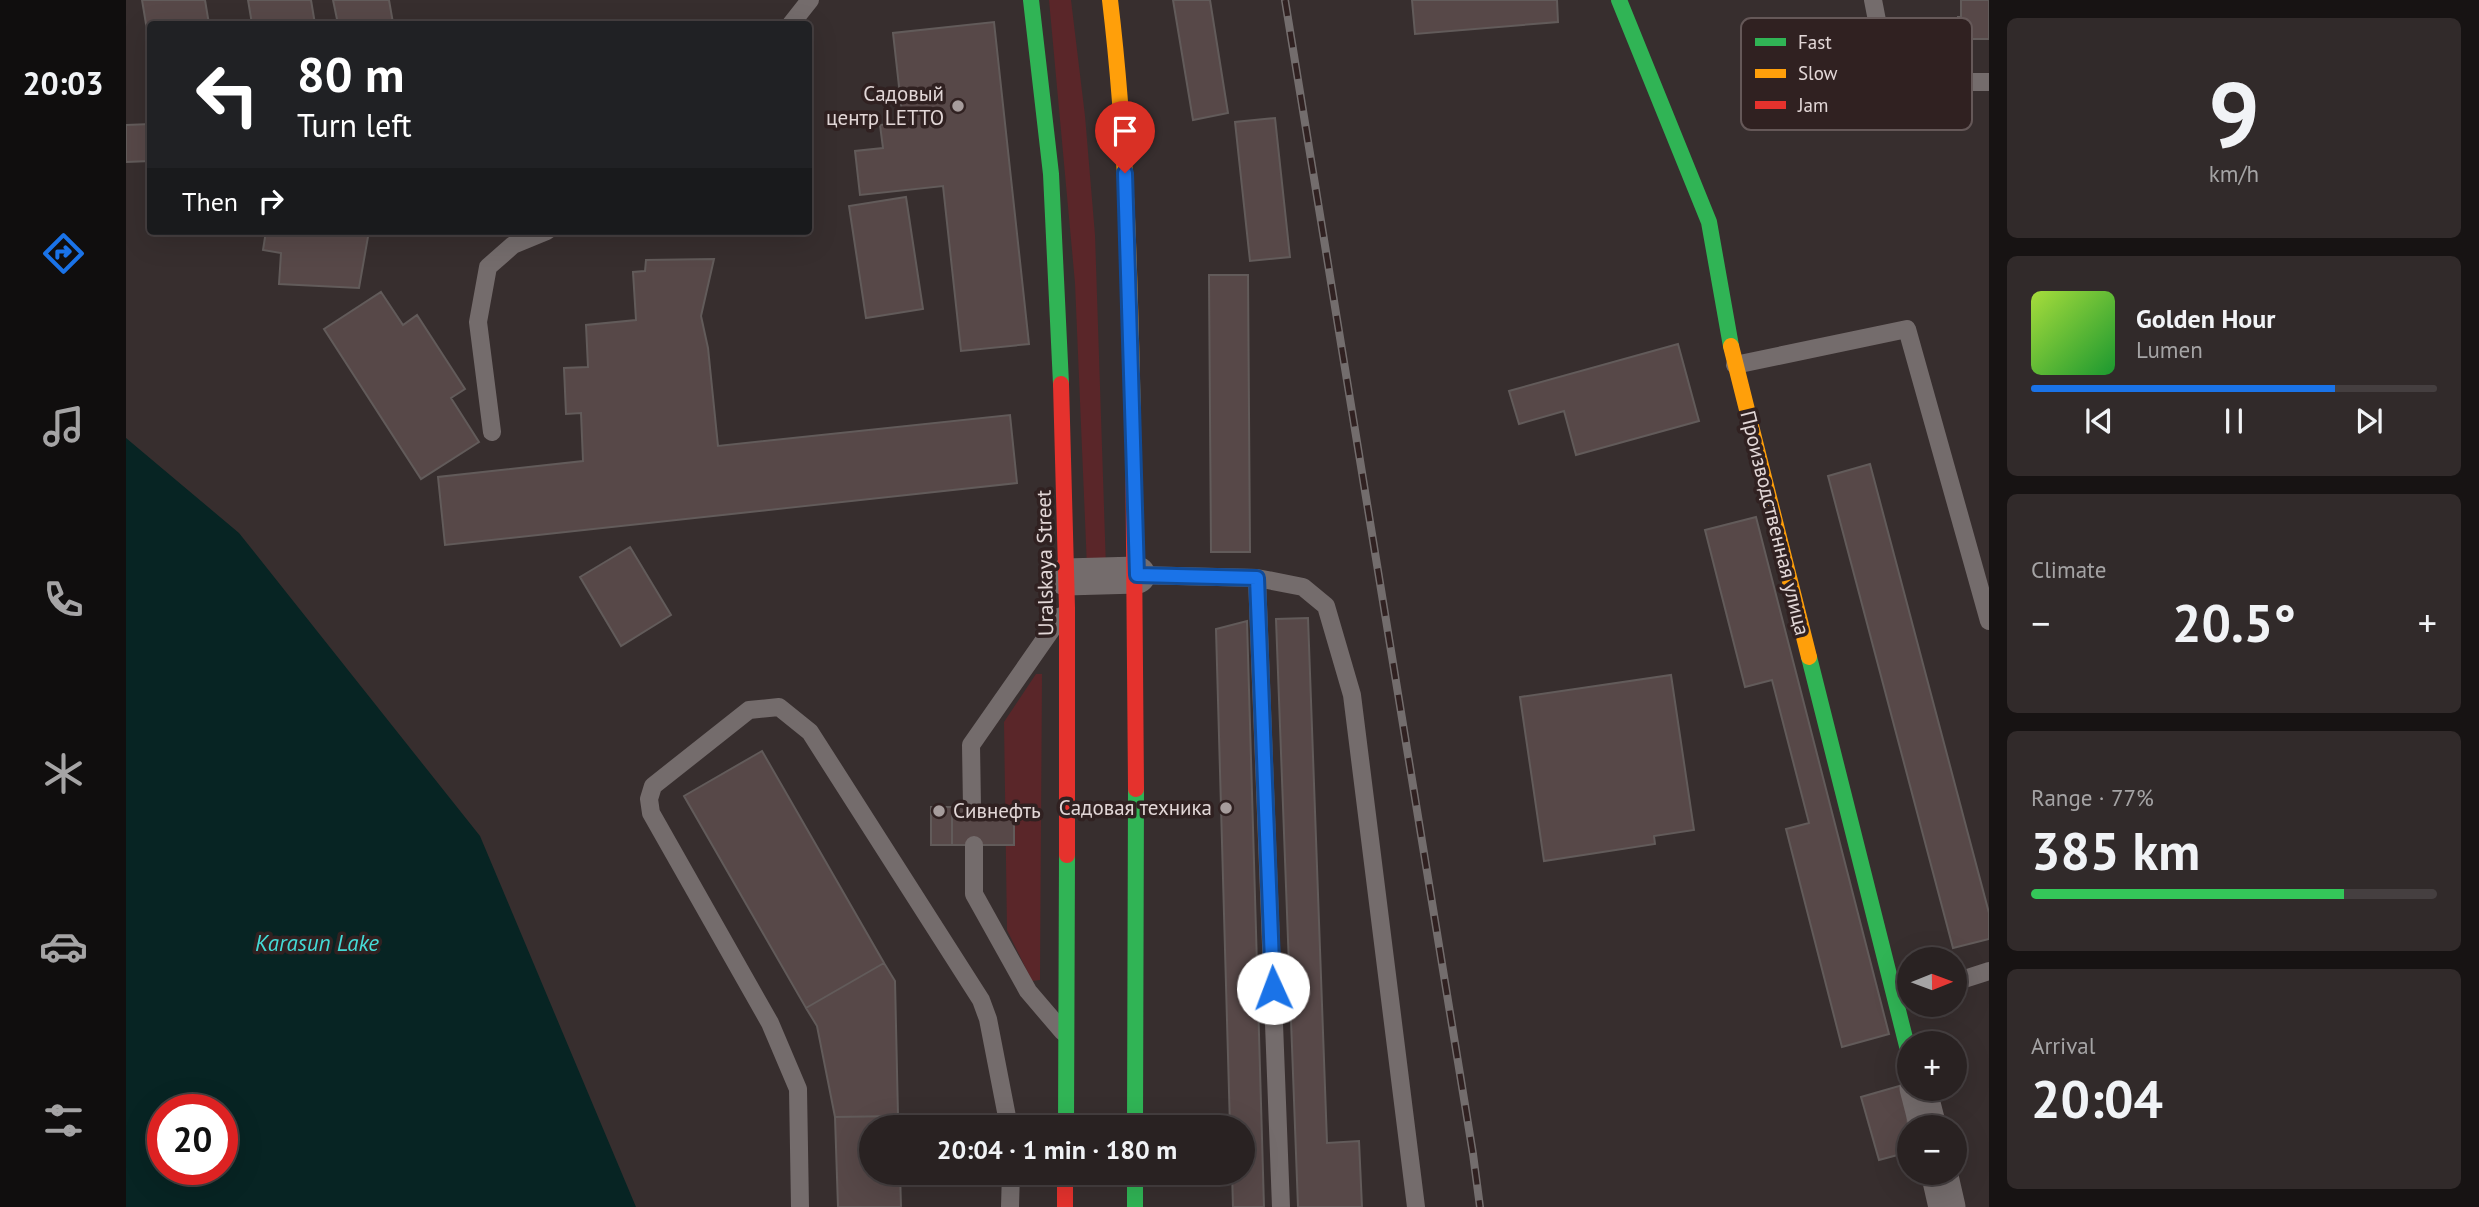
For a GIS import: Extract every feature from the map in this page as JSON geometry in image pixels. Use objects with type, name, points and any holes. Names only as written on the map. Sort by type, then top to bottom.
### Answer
[{"type":"main road","name":"Uralskaya Street","points":[[1031,0],[1051,174],[1062,401],[1067,593],[1066,1036],[1062,1115]]},
{"type":"main road","points":[[1110,0],[1128,201],[1137,575],[1135,1115]]},
{"type":"main road","name":"Производственная улица","points":[[1619,0],[1709,222],[1735,365],[1897,979]]},
{"type":"main road","points":[[1065,1185],[1065,1207]]},
{"type":"main road","points":[[1135,1185],[1135,1207]]},
{"type":"street","points":[[1067,593],[1137,575]]},
{"type":"street","points":[[1942,1185],[1947,1207]]},
{"type":"lane","points":[[793,21],[810,0]]},
{"type":"lane","points":[[1873,0],[1877,18]]},
{"type":"lane","points":[[492,432],[478,322],[488,267],[513,244],[537,235]]},
{"type":"lane","points":[[1735,365],[1907,329],[1989,621]]},
{"type":"lane","points":[[1137,575],[1257,578],[1303,587],[1326,606],[1352,695],[1416,1207]]},
{"type":"lane","points":[[1257,578],[1281,1207]]},
{"type":"lane","points":[[972,807],[971,745],[1067,593]]},
{"type":"lane","points":[[800,1207],[799,1089],[771,1023],[650,813],[649,799],[653,786],[749,710],[779,707],[810,732],[981,1000],[988,1019],[1007,1115]]},
{"type":"lane","points":[[974,845],[974,894],[1028,991],[1066,1036]]},
{"type":"lane","points":[[1967,978],[1989,971]]},
{"type":"lane","points":[[1010,1207],[1011,1185]]},
{"type":"shaded area","points":[[1049,0],[1071,0],[1085,116],[1095,235],[1106,568],[1087,567],[1075,283]]},
{"type":"shaded area","points":[[1036,674],[1042,674],[1040,980],[1032,981],[1007,930],[1004,722]]},
{"type":"water","name":"Karasun Lake","points":[[126,438],[239,533],[480,836],[636,1207],[126,1207]]},
{"type":"building","points":[[142,0],[205,0],[208,21],[147,21],[147,30]]},
{"type":"building","points":[[248,0],[311,0],[314,21],[252,21]]},
{"type":"building","points":[[333,0],[389,0],[393,21],[337,21]]},
{"type":"building","points":[[1173,0],[1210,0],[1228,113],[1193,120]]},
{"type":"building","points":[[1412,0],[1557,0],[1558,22],[1415,34]]},
{"type":"building","points":[[1961,0],[1989,0],[1989,39],[1972,39],[1972,18],[1958,18],[1961,17]]},
{"type":"building","points":[[994,22],[1029,344],[961,351],[943,186],[860,195],[855,151],[883,148],[880,125],[903,122],[893,33]]},
{"type":"building","points":[[1275,118],[1290,257],[1250,261],[1235,122]]},
{"type":"building","points":[[147,124],[147,161],[126,162],[126,125]]},
{"type":"building","points":[[906,197],[923,309],[866,318],[849,206]]},
{"type":"building","points":[[265,235],[368,235],[359,288],[279,284],[281,253],[263,250]]},
{"type":"building","points":[[714,259],[701,316],[708,348],[718,446],[1010,415],[1017,483],[445,545],[438,477],[583,461],[581,413],[566,414],[564,368],[588,367],[586,325],[636,320],[633,272],[645,271],[646,260]]},
{"type":"building","points":[[1209,275],[1248,275],[1250,552],[1211,552]]},
{"type":"building","points":[[381,292],[403,325],[417,315],[465,389],[451,398],[479,442],[421,479],[324,329]]},
{"type":"building","points":[[1678,344],[1699,421],[1576,455],[1564,411],[1519,424],[1509,391]]},
{"type":"building","points":[[1870,464],[1989,913],[1989,939],[1953,947],[1828,476]]},
{"type":"building","points":[[1756,517],[1889,1034],[1842,1047],[1786,829],[1809,823],[1772,680],[1745,687],[1705,530]]},
{"type":"building","points":[[630,547],[671,615],[621,646],[580,577]]},
{"type":"building","points":[[1308,618],[1327,1143],[1359,1141],[1362,1207],[1298,1207],[1276,619]]},
{"type":"building","points":[[1247,621],[1264,1207],[1233,1207],[1232,1185],[1255,1185],[1255,1115],[1230,1115],[1216,629]]},
{"type":"building","points":[[1671,675],[1694,830],[1654,836],[1655,844],[1544,861],[1520,697]]},
{"type":"building","points":[[762,751],[884,963],[806,1008],[684,796]]},
{"type":"building","points":[[931,807],[952,807],[952,845],[931,845]]},
{"type":"building","points":[[952,807],[1014,807],[1014,845],[952,845]]},
{"type":"building","points":[[884,963],[895,981],[898,1115],[835,1117],[817,1026],[806,1008]]},
{"type":"building","points":[[1897,1087],[1897,1101],[1907,1101],[1907,1115],[1897,1115],[1897,1155],[1879,1160],[1861,1097]]},
{"type":"building","points":[[835,1117],[859,1117],[859,1185],[900,1185],[901,1207],[838,1207]]},
{"type":"railway","points":[[1285,0],[1480,1207]]},
{"type":"traffic: fast","points":[[1031,0],[1051,174],[1061,384]]},
{"type":"traffic: fast","points":[[1619,0],[1709,222],[1731,346]]},
{"type":"traffic: fast","points":[[1809,657],[1903,1031]]},
{"type":"traffic: fast","points":[[1135,1115],[1136,789]]},
{"type":"traffic: fast","points":[[1066,1115],[1067,855]]},
{"type":"traffic: fast","points":[[1135,1185],[1135,1207]]},
{"type":"traffic: slow","points":[[1110,0],[1124,159],[1133,423]]},
{"type":"traffic: slow","points":[[1731,346],[1809,657]]},
{"type":"traffic: jam","points":[[1061,384],[1067,608],[1067,855]]},
{"type":"traffic: jam","points":[[1133,423],[1136,789]]},
{"type":"traffic: jam","points":[[1065,1185],[1065,1207]]},
{"type":"place","name":"Садовый центр LETTO","points":[[958,106]]},
{"type":"place","name":"Садовая техника","points":[[1226,808]]},
{"type":"place","name":"Сивнефть","points":[[939,811]]},
{"type":"route","points":[[1125,173],[1128,201],[1137,575],[1257,578],[1273,988]]}]
